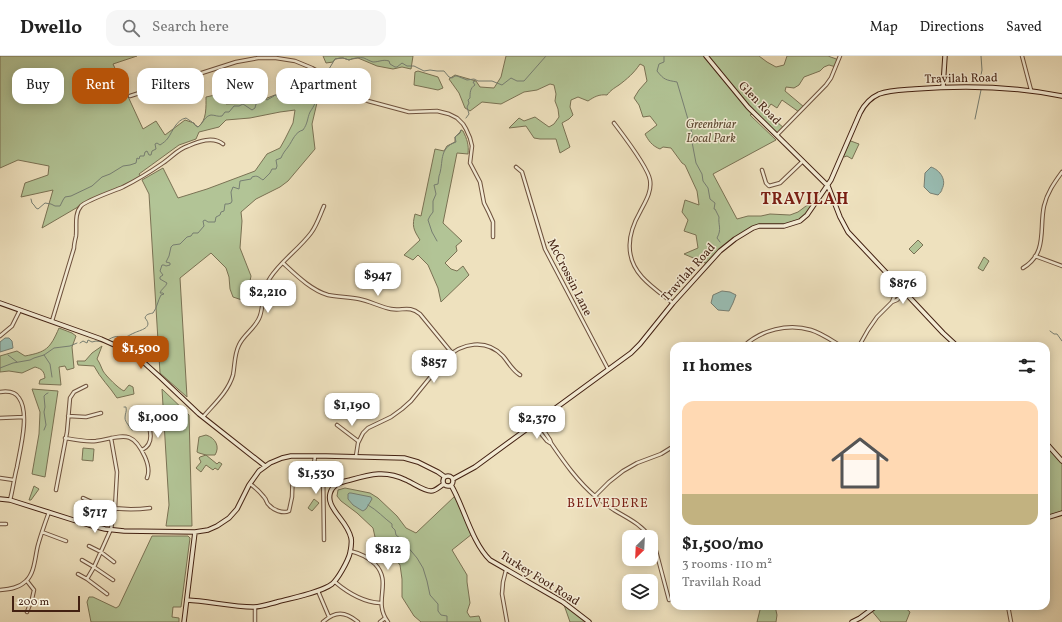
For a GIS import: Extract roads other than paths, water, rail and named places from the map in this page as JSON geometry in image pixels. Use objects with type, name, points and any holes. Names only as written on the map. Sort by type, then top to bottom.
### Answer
[{"type":"main road","name":"Glen Road","points":[[706,56],[742,100],[828,186],[840,217],[848,232],[952,342]]},
{"type":"main road","points":[[942,87],[945,56]]},
{"type":"main road","name":"Travilah Road","points":[[453,479],[475,467],[631,353],[673,303],[720,251],[735,239],[752,228],[759,226],[784,226],[800,221],[807,215],[828,186],[860,113],[864,105],[869,100],[879,94],[889,91],[942,87],[987,87],[1031,90],[1062,96]]},
{"type":"main road","points":[[0,303],[102,339],[130,352],[162,378],[203,417],[265,466]]},
{"type":"main road","points":[[1050,447],[1062,460]]},
{"type":"main road","points":[[0,499],[10,500],[89,525],[111,529],[148,532],[195,532],[208,530],[229,518],[237,508],[259,471],[270,463],[291,456],[356,456],[410,459],[436,471],[445,477],[449,476],[453,479],[453,483],[451,485],[447,486],[444,484],[434,490],[429,491],[392,474],[380,473],[336,484],[331,490],[331,504],[350,534],[350,551],[348,558],[334,581],[330,585],[318,591],[255,607],[187,600]]},
{"type":"main road","points":[[444,484],[443,480],[445,477]]},
{"type":"main road","name":"Turkey Foot Road","points":[[451,485],[482,551],[490,560],[563,602],[588,622]]},
{"type":"main road","points":[[1050,517],[1062,513]]},
{"type":"main road","points":[[184,622],[195,532]]},
{"type":"main road","points":[[852,622],[871,610]]},
{"type":"street","points":[[295,61],[297,56]]},
{"type":"street","points":[[777,135],[826,85],[832,76],[840,56]]},
{"type":"street","points":[[1022,56],[1031,90]]},
{"type":"street","points":[[130,96],[244,60],[267,57],[295,61],[319,71],[350,93],[368,101],[409,112],[441,112],[453,116],[466,128],[470,138],[472,150],[470,163],[480,182],[484,203],[493,226],[493,237]]},
{"type":"street","points":[[614,123],[649,175],[650,182],[648,195],[635,220],[632,230],[630,241],[632,259],[642,276],[673,303]]},
{"type":"street","points":[[52,321],[74,248],[77,216],[81,206],[89,201],[123,187],[162,164],[178,151],[187,146],[212,140],[219,140],[223,144]]},
{"type":"street","points":[[762,170],[766,183],[769,186],[780,183],[803,161]]},
{"type":"street","name":"McCrossin Lane","points":[[516,167],[522,172],[545,249],[608,369]]},
{"type":"street","points":[[1023,268],[1030,264],[1039,249],[1042,239],[1045,204],[1051,187],[1062,172]]},
{"type":"street","points":[[203,417],[224,393],[229,384],[239,344],[260,316],[266,284],[283,263],[311,234],[324,206]]},
{"type":"street","points":[[1036,256],[1062,266]]},
{"type":"street","points":[[283,263],[302,280],[318,291],[326,294],[358,299],[393,309],[408,308],[415,310],[452,353]]},
{"type":"street","points":[[861,342],[871,325],[894,298],[904,291]]},
{"type":"street","points":[[0,336],[12,326],[20,310]]},
{"type":"street","points":[[749,342],[763,333],[790,327],[811,330],[834,342]]},
{"type":"street","points":[[356,456],[358,441],[368,428],[390,417],[406,405],[452,353],[459,348],[472,345],[487,346],[501,355],[515,372],[520,375]]},
{"type":"street","points":[[56,490],[71,396],[74,392],[86,386]]},
{"type":"street","points":[[0,392],[12,392],[19,397],[22,404],[24,417],[23,436],[10,500]]},
{"type":"street","points":[[68,416],[86,417],[101,413]]},
{"type":"street","points":[[0,418],[24,417]]},
{"type":"street","points":[[142,450],[148,445],[150,439],[149,426],[146,419]]},
{"type":"street","points":[[536,423],[547,442],[551,443],[584,486],[595,496],[645,530]]},
{"type":"street","points":[[337,425],[358,441]]},
{"type":"street","points":[[65,438],[87,442],[121,436],[128,437],[134,440],[142,450],[149,470],[149,475],[147,478]]},
{"type":"street","points":[[87,579],[111,529],[115,508],[117,472],[111,438]]},
{"type":"street","points":[[595,496],[608,482],[623,471],[670,448]]},
{"type":"street","points":[[314,464],[315,456]]},
{"type":"street","points":[[250,484],[262,495],[267,504],[272,508],[285,513],[289,511],[292,497],[293,468],[297,465],[322,465],[324,540]]},
{"type":"street","points":[[0,478],[14,480]]},
{"type":"street","points":[[83,498],[100,506],[136,510],[150,508]]},
{"type":"street","points":[[0,590],[19,586],[27,581],[32,570],[49,512]]},
{"type":"street","points":[[0,524],[6,524]]},
{"type":"street","points":[[42,532],[66,541]]},
{"type":"street","points":[[89,546],[101,552],[114,562]]},
{"type":"street","points":[[350,551],[364,555],[372,560],[380,571],[383,582],[380,603],[385,618],[388,622]]},
{"type":"street","points":[[658,558],[669,600]]},
{"type":"street","points":[[82,560],[113,580]]},
{"type":"street","points":[[506,569],[502,594],[507,622]]},
{"type":"street","points":[[78,574],[107,594]]},
{"type":"street","points":[[27,581],[34,590],[27,612]]},
{"type":"street","points":[[334,581],[359,598],[380,603]]},
{"type":"street","points":[[318,591],[329,617]]},
{"type":"street","points":[[255,607],[255,622]]},
{"type":"street","points":[[1009,610],[1011,622]]},
{"type":"street","points":[[323,622],[329,617],[345,613],[358,622]]},
{"type":"street","points":[[380,622],[385,618]]},
{"type":"water","points":[[931,167],[940,173],[944,182],[938,195],[930,193],[924,187],[925,173]]},
{"type":"water","points":[[722,291],[730,292],[736,295],[729,311],[718,310],[711,303],[713,295]]},
{"type":"water","points":[[5,338],[9,338],[12,341],[13,348],[0,352],[0,342]]},
{"type":"water","points":[[349,493],[371,497],[372,499],[363,511],[353,505],[348,499]]},
{"type":"waterway","points":[[330,68],[335,59],[343,58],[349,60],[354,58],[364,58],[373,62],[385,60],[389,61],[390,64],[395,67],[402,63],[407,66],[414,66],[424,71],[444,71],[449,77],[452,78],[457,76],[467,80],[474,79],[478,81],[492,81],[502,85],[511,78],[517,81],[524,81],[546,56]]},
{"type":"waterway","points":[[664,56],[664,62],[659,64],[657,71],[666,79],[677,82],[692,133],[696,163],[702,174],[703,181],[708,188],[710,199],[715,203],[714,209],[719,217],[720,230],[717,238],[720,242]]},
{"type":"waterway","points":[[981,56],[981,82]]},
{"type":"waterway","points":[[466,118],[469,114],[467,107],[469,103],[468,100],[470,98],[471,89],[475,85],[473,82],[475,81]]},
{"type":"waterway","points":[[975,119],[981,90]]},
{"type":"waterway","points":[[31,199],[32,203],[38,209],[45,203],[60,206],[65,197],[71,196],[92,186],[102,177],[123,166],[136,163],[137,158],[139,159],[140,156],[144,156],[145,152],[147,151],[149,155],[151,155],[152,151],[156,149],[155,144],[157,143],[160,145],[165,141],[177,123],[183,119],[186,118],[198,127],[211,115],[222,116],[225,112],[229,112],[234,106],[243,104],[252,110],[255,108],[256,104],[262,102],[262,98],[267,100],[276,96]]},
{"type":"waterway","points":[[108,340],[115,337],[126,337],[142,330],[147,326],[148,324],[145,317],[148,314],[153,313],[161,295],[164,294],[160,293],[167,283],[160,279],[163,275],[160,271],[162,265],[170,265],[170,263],[166,262],[171,247],[173,245],[180,244],[193,233],[198,233],[204,226],[203,221],[215,222],[216,217],[224,211],[225,204],[231,203],[231,192],[233,187],[239,189],[240,181],[251,179],[252,177],[256,176],[263,180],[272,169],[276,169],[276,160],[281,158],[296,134],[305,128],[310,112],[315,104]]},
{"type":"waterway","points":[[437,241],[428,220],[433,212],[433,201],[436,194],[434,185],[438,184],[444,152],[446,148],[456,142],[455,137],[461,130]]},
{"type":"waterway","points":[[1050,331],[1057,334],[1062,341]]},
{"type":"waterway","points":[[80,343],[83,341],[87,343],[88,340],[92,342],[103,342]]},
{"type":"waterway","points":[[0,368],[44,355],[54,348],[70,346],[77,343]]},
{"type":"waterway","points":[[8,355],[17,362]]},
{"type":"waterway","points":[[44,355],[50,364],[52,377]]},
{"type":"waterway","points":[[44,430],[46,425],[44,396],[48,393]]},
{"type":"waterway","points":[[124,407],[126,407],[125,420],[132,430]]},
{"type":"waterway","points":[[368,505],[392,524],[396,535],[417,558],[423,568],[430,595],[438,604],[438,611],[441,615],[447,616],[447,622]]},
{"type":"district","name":"TRAVILAH","points":[[805,198]]},
{"type":"district","name":"BELVEDERE","points":[[608,502]]},
{"type":"park label","name":"Greenbriar Local Park","points":[[711,131]]}]
